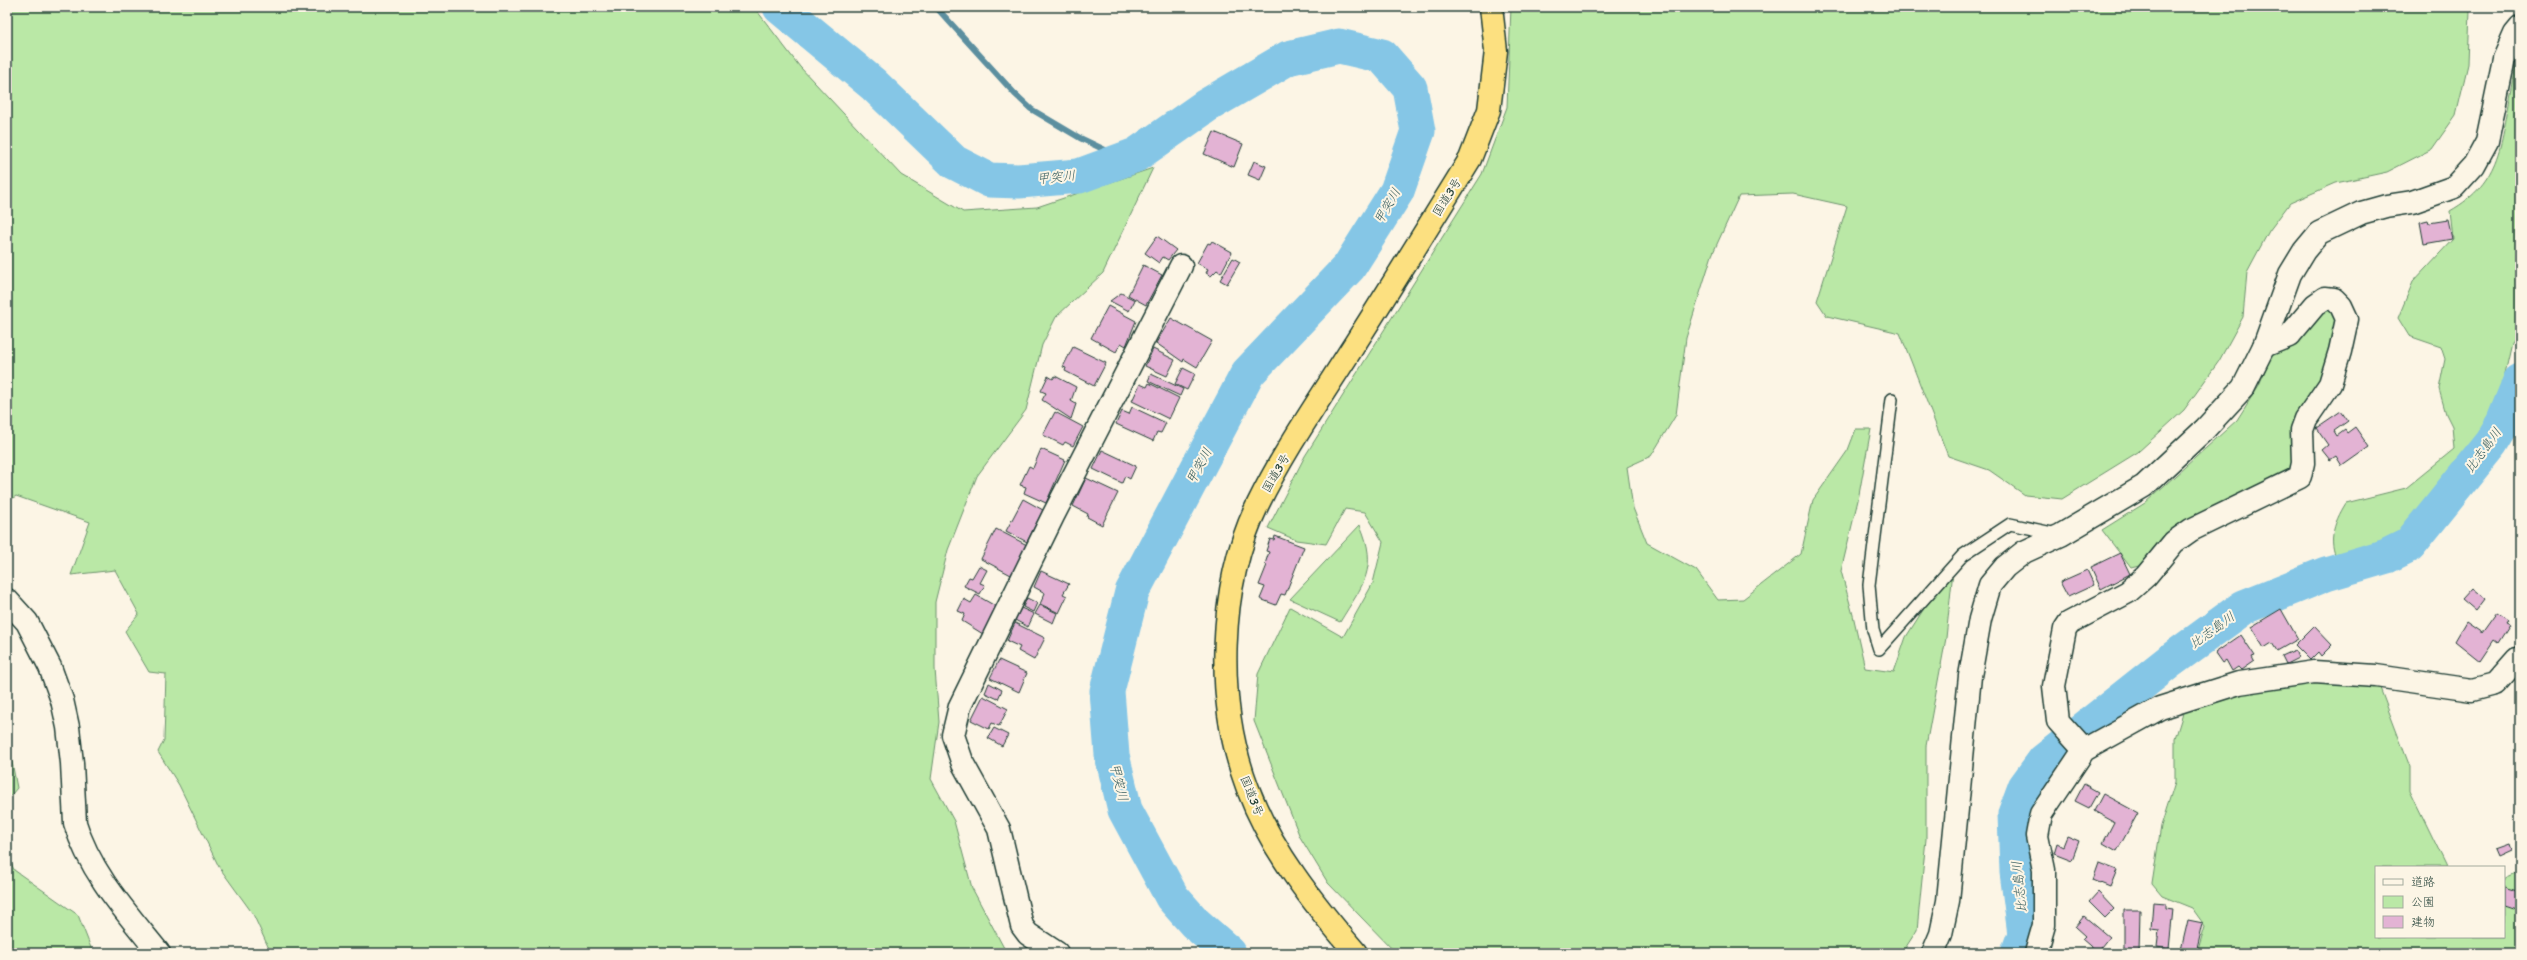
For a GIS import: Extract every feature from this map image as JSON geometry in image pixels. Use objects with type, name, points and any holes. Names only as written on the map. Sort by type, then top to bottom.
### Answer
[{"type":"highway","name":"国道3号","points":[[1356,953],[1315,906],[1278,849],[1247,787],[1232,732],[1225,668],[1232,593],[1241,553],[1258,505],[1302,429],[1470,159],[1489,110],[1496,51],[1491,7]]},
{"type":"street","points":[[1933,953],[1941,934],[1948,901],[1970,676],[1983,607],[1990,585],[2005,567],[2024,552],[2061,535],[2106,510],[2144,486],[2205,429],[2243,388],[2264,346],[2290,274],[2304,251],[2319,233],[2361,213],[2412,202],[2454,187],[2474,166],[2487,141],[2504,59],[2515,34],[2520,28]]},
{"type":"street","points":[[1057,953],[1028,934],[1022,926],[999,829],[963,764],[953,735],[960,706],[1053,516],[1181,266]]},
{"type":"street","points":[[2084,750],[2058,721],[2054,686],[2065,629],[2069,623],[2128,592],[2146,576],[2174,542],[2191,530],[2300,477],[2303,463],[2302,430],[2306,419],[2330,384],[2340,352],[2347,319],[2338,302],[2334,299],[2325,298],[2314,304],[2290,336],[2264,346]]},
{"type":"street","points":[[7,600],[14,606],[30,628],[50,667],[62,700],[68,727],[75,822],[79,837],[88,855],[119,903],[159,953]]},
{"type":"street","points":[[2036,953],[2044,925],[2044,870],[2037,836],[2041,814],[2084,750],[2160,708],[2239,683],[2314,672],[2376,676],[2472,690],[2495,684],[2519,657]]},
{"type":"lane","points":[[1892,399],[1868,585],[1873,630],[1879,649],[1963,556],[2010,524],[2061,535]]},
{"type":"green space","points":[[7,7],[754,7],[800,67],[901,175],[963,212],[1037,207],[1153,168],[1103,273],[1056,317],[1042,345],[1026,410],[977,476],[948,550],[935,602],[935,669],[939,722],[931,779],[954,821],[972,888],[1004,948],[1009,953],[271,953],[253,914],[219,867],[179,785],[158,752],[164,740],[166,674],[149,672],[125,631],[139,614],[115,570],[71,575],[90,522],[16,496],[7,502]]},
{"type":"green space","points":[[1511,7],[2476,7],[2470,11],[2468,64],[2456,115],[2432,149],[2387,172],[2336,183],[2290,203],[2269,231],[2247,272],[2243,317],[2219,361],[2184,410],[2138,452],[2062,499],[2025,495],[1989,470],[1948,456],[1900,333],[1827,316],[1817,301],[1847,206],[1793,194],[1739,196],[1712,255],[1686,338],[1676,415],[1651,456],[1627,467],[1633,508],[1647,543],[1696,570],[1718,600],[1743,599],[1801,554],[1813,500],[1848,450],[1856,429],[1871,429],[1858,500],[1841,571],[1865,668],[1894,672],[1906,637],[1954,561],[1946,638],[1926,746],[1926,839],[1917,930],[1902,953],[1396,953],[1328,883],[1300,837],[1254,721],[1258,674],[1290,607],[1343,637],[1373,583],[1383,542],[1365,512],[1345,509],[1326,544],[1296,540],[1268,528],[1305,456],[1482,174],[1507,107]]},
{"type":"green space","points":[[2520,56],[2520,333],[2512,343],[2501,391],[2469,467],[2402,557],[2367,573],[2341,566],[2336,558],[2334,550],[2333,534],[2341,511],[2346,503],[2406,488],[2454,449],[2452,426],[2446,414],[2439,389],[2445,359],[2441,347],[2409,336],[2398,318],[2413,282],[2453,239],[2450,211],[2467,199],[2480,187],[2490,173],[2501,143],[2516,67]]},
{"type":"green space","points":[[2320,306],[2333,310],[2339,320],[2296,454],[2296,471],[2164,535],[2139,566],[2131,568],[2102,530],[2145,503],[2237,420],[2259,385],[2274,349]]},
{"type":"green space","points":[[1360,525],[1366,540],[1368,553],[1366,576],[1356,597],[1340,622],[1290,599]]},
{"type":"green space","points":[[2325,682],[2380,688],[2410,767],[2410,791],[2447,866],[2375,866],[2375,938],[2505,938],[2505,877],[2520,870],[2520,953],[2197,953],[2205,926],[2192,908],[2162,896],[2152,884],[2161,826],[2175,782],[2175,739],[2185,707],[2282,684]]},
{"type":"green space","points":[[7,736],[17,788],[7,800]]},
{"type":"green space","points":[[7,853],[14,870],[78,915],[93,953],[7,953]]},
{"type":"building","points":[[1214,132],[1243,144],[1234,167],[1204,154]]},
{"type":"building","points":[[1254,161],[1266,166],[1260,180],[1248,175]]},
{"type":"building","points":[[2428,220],[2429,223],[2448,220],[2452,239],[2424,244],[2420,222]]},
{"type":"building","points":[[1157,236],[1176,250],[1168,260],[1163,257],[1159,263],[1145,253]]},
{"type":"building","points":[[1212,241],[1232,252],[1221,273],[1217,270],[1211,276],[1206,273],[1208,269],[1197,263],[1208,243],[1210,244]]},
{"type":"building","points":[[1233,258],[1240,262],[1227,284],[1220,280]]},
{"type":"building","points":[[1143,265],[1162,275],[1146,305],[1128,295]]},
{"type":"building","points":[[1121,293],[1135,300],[1129,311],[1110,301]]},
{"type":"building","points":[[1108,306],[1136,321],[1126,346],[1121,343],[1116,352],[1091,338]]},
{"type":"building","points":[[1171,318],[1212,341],[1197,367],[1184,359],[1183,362],[1156,343]]},
{"type":"building","points":[[1073,347],[1106,363],[1094,386],[1065,371],[1066,368],[1063,367]]},
{"type":"building","points":[[1153,349],[1175,360],[1167,376],[1145,366]]},
{"type":"building","points":[[1183,368],[1195,374],[1187,390],[1175,384]]},
{"type":"building","points":[[1151,374],[1183,389],[1180,396],[1148,381]]},
{"type":"building","points":[[1048,376],[1053,379],[1055,376],[1076,387],[1071,401],[1076,404],[1071,419],[1042,400],[1046,393],[1041,391]]},
{"type":"building","points":[[1149,383],[1179,398],[1169,419],[1132,401],[1140,384],[1147,387]]},
{"type":"building","points":[[1132,407],[1166,423],[1161,433],[1157,432],[1153,441],[1116,424],[1122,411],[1129,414]]},
{"type":"building","points":[[2341,411],[2348,421],[2334,431],[2337,436],[2345,430],[2347,433],[2355,427],[2369,447],[2342,466],[2336,456],[2330,460],[2322,450],[2328,445],[2316,428]]},
{"type":"building","points":[[1055,412],[1083,427],[1073,446],[1065,442],[1063,445],[1043,435]]},
{"type":"building","points":[[1041,449],[1065,460],[1046,503],[1024,493],[1026,487],[1020,485],[1029,466],[1033,468]]},
{"type":"building","points":[[1102,450],[1136,466],[1130,479],[1125,476],[1122,483],[1093,469]]},
{"type":"building","points":[[1086,478],[1118,493],[1102,525],[1087,517],[1088,514],[1073,506]]},
{"type":"building","points":[[1023,499],[1043,510],[1027,542],[1006,531]]},
{"type":"building","points":[[996,529],[1027,545],[1011,575],[981,559]]},
{"type":"building","points":[[1275,536],[1304,547],[1285,595],[1281,594],[1276,605],[1260,599],[1265,587],[1259,585],[1267,565],[1265,564],[1269,552],[1266,551],[1270,539],[1274,540]]},
{"type":"building","points":[[2120,553],[2130,574],[2101,589],[2091,567]]},
{"type":"building","points":[[979,566],[987,570],[980,583],[985,585],[980,594],[964,586],[969,577],[972,578]]},
{"type":"building","points":[[2087,570],[2094,585],[2068,597],[2060,582]]},
{"type":"building","points":[[1041,571],[1069,584],[1063,594],[1067,596],[1059,613],[1040,604],[1045,593],[1034,587]]},
{"type":"building","points":[[2472,588],[2485,599],[2476,611],[2462,599]]},
{"type":"building","points":[[976,595],[997,607],[983,634],[962,621],[965,614],[958,611],[964,599],[971,603]]},
{"type":"building","points":[[1027,598],[1037,603],[1033,612],[1023,607]]},
{"type":"building","points":[[1040,605],[1057,613],[1053,623],[1035,614]]},
{"type":"building","points":[[1021,608],[1034,614],[1028,627],[1015,620]]},
{"type":"building","points":[[2281,609],[2298,639],[2277,651],[2272,643],[2264,648],[2251,627]]},
{"type":"building","points":[[2497,612],[2508,619],[2506,622],[2510,624],[2498,643],[2494,640],[2480,661],[2455,641],[2466,622],[2482,633]]},
{"type":"building","points":[[1015,623],[1045,638],[1034,660],[1018,651],[1020,647],[1007,641]]},
{"type":"building","points":[[2314,626],[2332,645],[2321,656],[2318,652],[2310,660],[2295,645]]},
{"type":"building","points":[[2241,635],[2255,656],[2252,657],[2254,661],[2241,670],[2238,667],[2232,671],[2226,660],[2222,663],[2215,653]]},
{"type":"building","points":[[2295,650],[2298,658],[2286,664],[2282,656]]},
{"type":"building","points":[[999,660],[1027,673],[1019,692],[990,678]]},
{"type":"building","points":[[989,683],[1002,690],[998,699],[985,693]]},
{"type":"building","points":[[983,696],[1008,709],[999,726],[992,723],[989,729],[971,720]]},
{"type":"building","points":[[994,728],[1008,735],[1002,746],[988,738]]},
{"type":"building","points":[[2084,784],[2098,792],[2089,808],[2075,801]]},
{"type":"building","points":[[2103,794],[2138,813],[2117,851],[2103,843],[2114,822],[2094,811]]},
{"type":"building","points":[[2067,836],[2079,841],[2072,860],[2054,853],[2057,843],[2063,846]]},
{"type":"building","points":[[2508,845],[2510,851],[2497,857],[2494,850]]},
{"type":"building","points":[[2099,863],[2117,870],[2110,887],[2093,880]]},
{"type":"building","points":[[2505,887],[2520,892],[2519,910],[2505,905]]},
{"type":"building","points":[[2098,892],[2114,909],[2105,918],[2089,902]]},
{"type":"building","points":[[2153,902],[2166,903],[2166,908],[2173,909],[2169,949],[2157,947],[2159,930],[2151,929]]},
{"type":"building","points":[[2124,910],[2140,910],[2139,952],[2124,951]]},
{"type":"building","points":[[2084,916],[2109,937],[2097,952],[2082,939],[2085,936],[2075,927]]},
{"type":"building","points":[[2188,920],[2203,923],[2196,953],[2181,950]]},
{"type":"waterway","name":"甲突川","points":[[780,7],[873,84],[954,162],[989,180],[1019,181],[1079,176],[1136,155],[1206,106],[1288,58],[1339,46],[1382,56],[1410,88],[1418,131],[1397,191],[1349,267],[1248,373],[1132,592],[1107,691],[1112,755],[1125,810],[1172,897],[1195,923],[1229,953]]},
{"type":"waterway","points":[[936,7],[1015,94],[1031,109],[1080,138],[1124,159]]},
{"type":"waterway","name":"比志島川","points":[[2018,953],[2025,934],[2017,872],[2015,814],[2025,787],[2044,761],[2170,661],[2244,607],[2326,574],[2387,556],[2409,545],[2491,443],[2503,423],[2520,381]]}]
